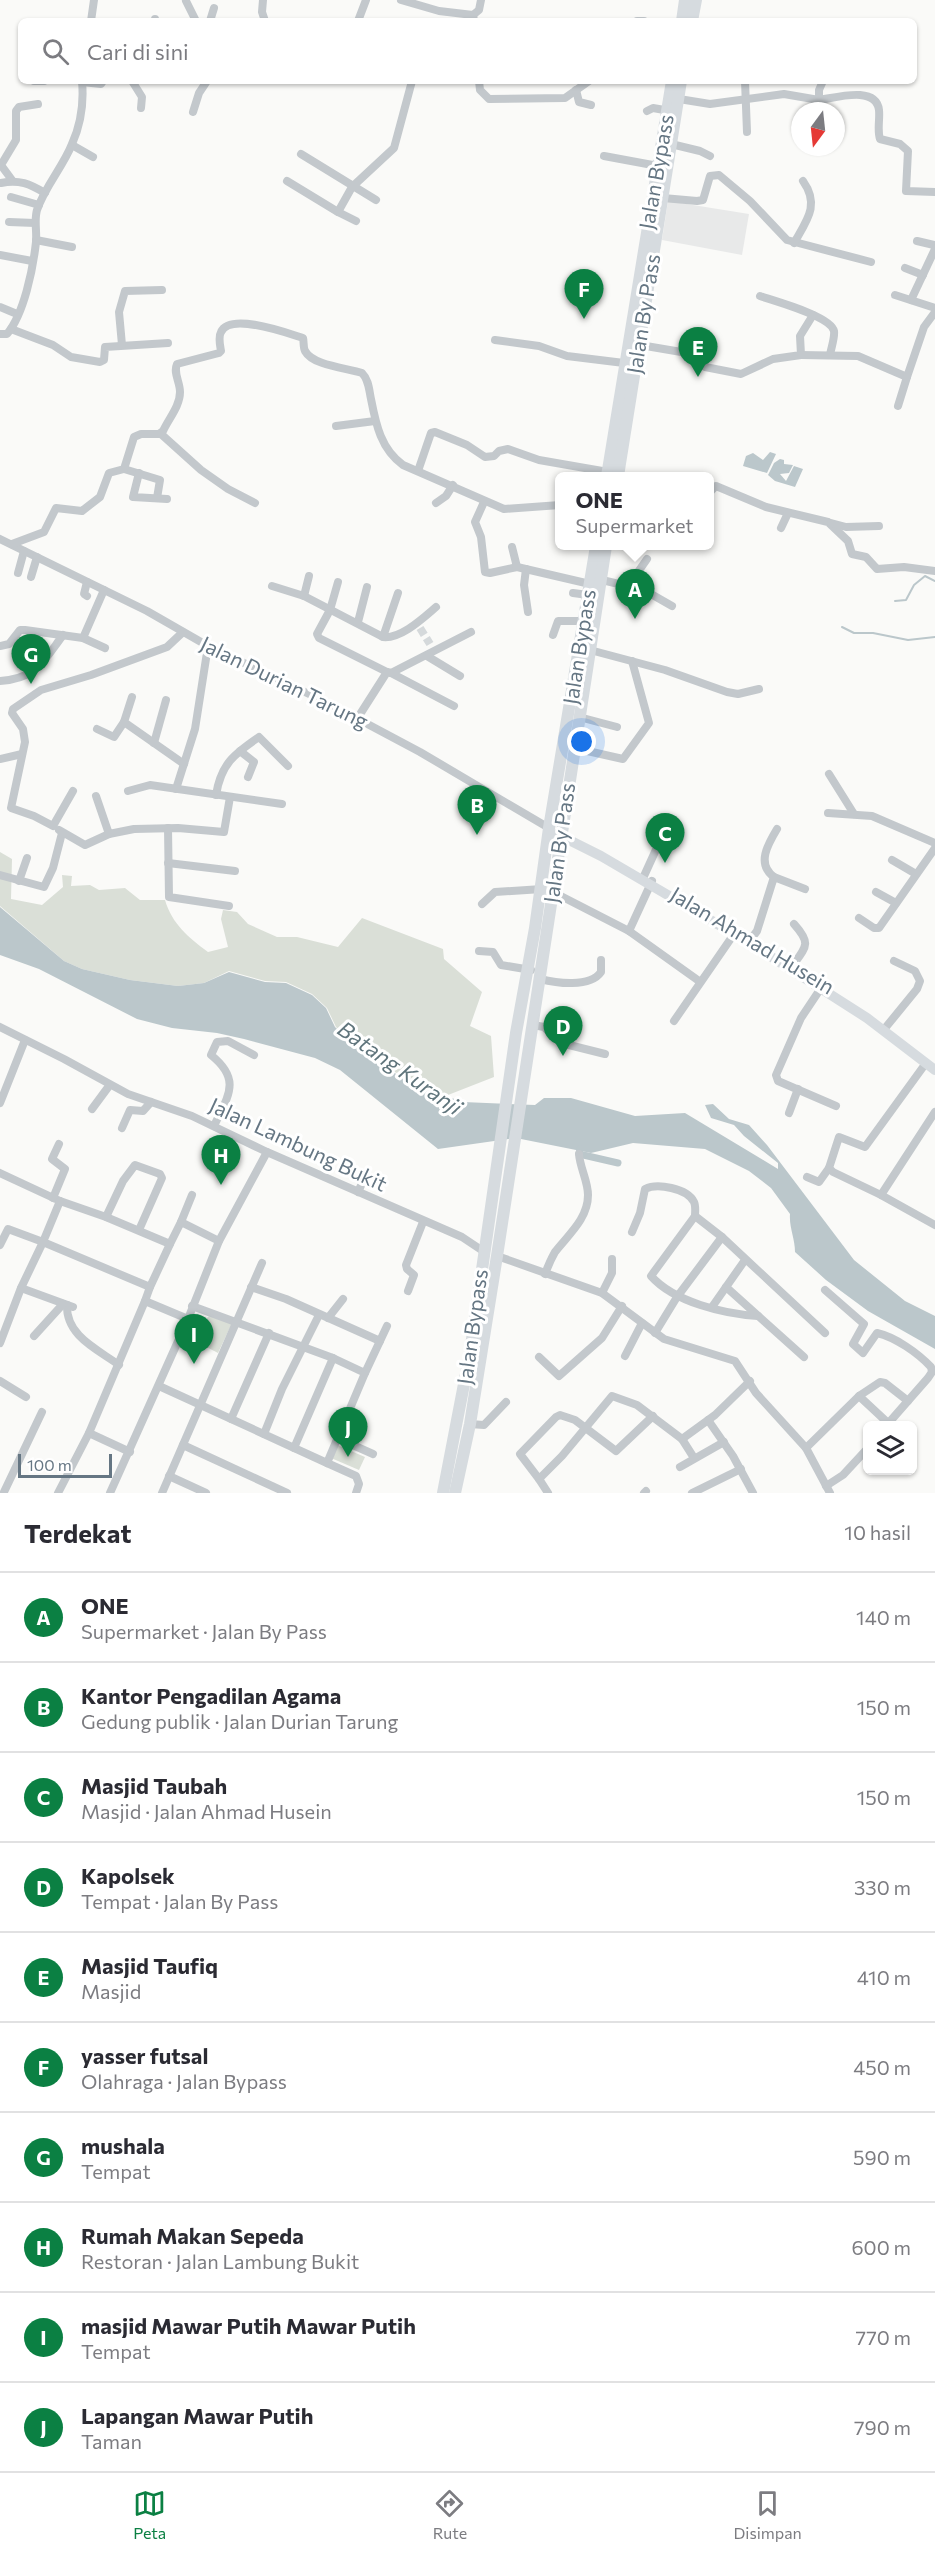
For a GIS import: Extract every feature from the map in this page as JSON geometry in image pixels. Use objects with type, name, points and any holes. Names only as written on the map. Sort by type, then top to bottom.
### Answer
[{"type":"highway","points":[[682,18],[685,0]]},
{"type":"highway","points":[[693,18],[696,0]]},
{"type":"highway","name":"Jalan Bypass","points":[[616,472],[624,363],[658,166],[672,112],[672,84]]},
{"type":"highway","name":"Jalan By Pass","points":[[617,448],[640,345],[671,144],[672,112],[679,99],[681,84]]},
{"type":"highway","name":"Jalan Bypass","points":[[449,1493],[516,1033],[536,973],[547,891],[549,828],[587,646],[584,621],[593,586],[596,550]]},
{"type":"highway","name":"Jalan By Pass","points":[[547,891],[563,833],[579,717],[593,586],[605,550]]},
{"type":"highway","points":[[449,1493],[470,1424],[532,1029],[536,973]]},
{"type":"main road","name":"Jalan Durian Tarung","points":[[549,828],[563,833]]},
{"type":"main road","name":"Jalan Ahmad Husein","points":[[563,833],[751,939],[865,1010],[932,1066]]},
{"type":"main road","name":"Jalan Ahmad Husein","points":[[649,880],[867,1018],[932,1066]]},
{"type":"street","points":[[91,18],[94,0]]},
{"type":"street","points":[[263,0],[264,18]]},
{"type":"street","points":[[359,18],[366,0]]},
{"type":"street","points":[[401,0],[474,18],[481,0]]},
{"type":"street","points":[[186,1],[194,18]]},
{"type":"street","points":[[211,18],[214,8]]},
{"type":"street","points":[[0,334],[7,334],[11,329],[26,296],[36,240],[35,223],[39,205],[72,145],[84,102],[82,84]]},
{"type":"street","points":[[134,84],[142,97],[141,108]]},
{"type":"street","points":[[193,112],[199,93],[205,84]]},
{"type":"street","points":[[338,212],[352,187],[394,148],[411,84]]},
{"type":"street","points":[[479,84],[480,90],[489,99],[565,98],[585,84]]},
{"type":"street","points":[[744,84],[747,132]]},
{"type":"street","points":[[819,100],[822,84]]},
{"type":"street","points":[[576,90],[579,102],[591,105]]},
{"type":"street","points":[[679,99],[710,104],[784,94],[819,100],[865,95],[874,100],[879,107],[880,139],[900,144],[908,151],[906,191],[935,192]]},
{"type":"street","points":[[12,180],[1,165],[16,140],[16,111],[19,107],[38,104]]},
{"type":"street","points":[[647,111],[653,108],[672,112]]},
{"type":"street","points":[[671,144],[700,151],[710,156]]},
{"type":"street","points":[[72,145],[93,157]]},
{"type":"street","points":[[301,154],[376,200]]},
{"type":"street","points":[[604,156],[658,166]]},
{"type":"street","points":[[663,198],[703,200],[710,177],[719,175],[750,201],[780,234],[794,243],[871,262]]},
{"type":"street","points":[[1,183],[12,180],[28,184],[45,194]]},
{"type":"street","points":[[287,181],[356,221]]},
{"type":"street","points":[[794,243],[811,208],[811,192],[803,181]]},
{"type":"street","points":[[11,197],[39,205]]},
{"type":"street","points":[[9,222],[35,223]]},
{"type":"street","points":[[36,240],[72,247]]},
{"type":"street","points":[[911,300],[935,248],[934,245],[917,241]]},
{"type":"street","points":[[0,255],[32,261]]},
{"type":"street","points":[[905,268],[923,275]]},
{"type":"street","points":[[122,345],[119,312],[125,291],[162,290]]},
{"type":"street","points":[[895,295],[935,310],[924,327],[898,406]]},
{"type":"street","points":[[760,296],[813,315],[833,329],[831,355]]},
{"type":"street","points":[[0,307],[17,314]]},
{"type":"street","points":[[801,355],[800,336],[813,315]]},
{"type":"street","points":[[161,434],[179,401],[180,391],[175,369],[177,364],[219,353],[221,351],[219,337],[225,327],[250,323],[303,338],[304,348],[308,354],[338,369],[362,373],[368,382],[375,421],[390,454],[403,465],[453,485],[484,502],[508,510],[555,505]]},
{"type":"street","points":[[11,329],[53,345],[71,357],[97,362],[103,361],[105,347],[168,343]]},
{"type":"street","points":[[495,340],[539,346],[567,356],[624,363]]},
{"type":"street","points":[[640,345],[699,355],[703,357],[705,367],[734,374],[748,372],[773,359],[801,355],[831,355],[858,356],[907,377]]},
{"type":"street","points":[[336,426],[375,421]]},
{"type":"street","points":[[417,471],[431,434],[435,432],[467,445],[485,457],[494,456],[508,449],[540,460],[601,472]]},
{"type":"street","points":[[124,469],[134,437],[141,434],[161,434],[201,470],[228,489],[255,503]]},
{"type":"street","points":[[12,544],[44,532],[56,508],[76,511],[86,509],[100,497],[109,474],[124,469],[139,473],[160,480],[162,499],[134,497],[139,473]]},
{"type":"street","points":[[436,502],[446,496],[453,485]]},
{"type":"street","points":[[714,488],[716,486],[788,513],[846,527],[879,526]]},
{"type":"street","points":[[484,502],[475,522],[481,537],[483,570],[488,573],[521,568],[593,586],[629,585],[650,592],[672,606]]},
{"type":"street","points":[[781,528],[788,513]]},
{"type":"street","points":[[828,522],[848,541],[852,554],[866,557],[878,569],[904,567],[935,571]]},
{"type":"street","name":"Jalan Durian Tarung","points":[[0,539],[104,590],[208,646],[357,718],[549,828]]},
{"type":"street","points":[[512,547],[521,568],[528,612]]},
{"type":"street","points":[[18,573],[24,551]]},
{"type":"street","points":[[31,578],[37,557]]},
{"type":"street","points":[[629,585],[647,559]]},
{"type":"street","points":[[304,596],[309,576]]},
{"type":"street","points":[[87,582],[84,594],[87,596]]},
{"type":"street","points":[[338,582],[330,609],[317,634],[319,638],[454,706]]},
{"type":"street","points":[[272,586],[304,596],[383,637],[391,637],[419,625],[436,607]]},
{"type":"street","points":[[573,593],[593,586]]},
{"type":"street","points":[[357,622],[367,587]]},
{"type":"street","points":[[83,638],[104,590]]},
{"type":"street","points":[[383,637],[398,593]]},
{"type":"street","points":[[553,635],[559,620],[584,621]]},
{"type":"street","points":[[0,646],[9,644],[20,630],[83,638],[105,648]]},
{"type":"street","points":[[183,632],[167,647],[91,675],[40,690],[13,709],[12,713],[24,734],[24,750],[11,808],[34,816],[86,845],[109,834],[134,829],[168,828],[224,832],[230,796]]},
{"type":"street","points":[[357,718],[389,673],[471,632]]},
{"type":"street","points":[[0,681],[19,680],[39,668],[63,634]]},
{"type":"street","points":[[176,789],[199,712],[208,646]]},
{"type":"street","points":[[587,646],[727,692],[738,694],[759,689]]},
{"type":"street","points":[[430,651],[459,676]]},
{"type":"street","points":[[574,748],[624,759],[643,733],[649,723],[632,661]]},
{"type":"street","points":[[98,729],[114,737],[124,722],[132,697]]},
{"type":"street","points":[[154,743],[166,700]]},
{"type":"street","points":[[579,717],[617,727]]},
{"type":"street","points":[[124,722],[184,764]]},
{"type":"street","points":[[216,795],[218,781],[225,765],[260,737],[288,766]]},
{"type":"street","points":[[240,751],[254,762],[248,777]]},
{"type":"street","points":[[0,759],[22,754]]},
{"type":"street","points":[[829,774],[854,814]]},
{"type":"street","points":[[128,791],[150,785],[282,804]]},
{"type":"street","points":[[53,826],[73,791]]},
{"type":"street","points":[[96,796],[109,834]]},
{"type":"street","points":[[828,813],[878,818],[935,843]]},
{"type":"street","points":[[168,828],[170,898],[229,906]]},
{"type":"street","points":[[777,829],[767,846],[764,858],[766,868],[774,877],[805,889]]},
{"type":"street","points":[[0,875],[41,888],[47,885],[62,833]]},
{"type":"street","points":[[629,931],[649,880],[659,843]]},
{"type":"street","points":[[859,918],[878,928],[935,848]]},
{"type":"street","points":[[19,881],[27,858]]},
{"type":"street","points":[[892,860],[916,874]]},
{"type":"street","points":[[168,863],[235,871]]},
{"type":"street","points":[[751,939],[757,931],[774,877]]},
{"type":"street","points":[[482,904],[495,892],[547,891],[629,931],[699,981]]},
{"type":"street","points":[[876,892],[896,903]]},
{"type":"street","points":[[793,965],[806,943],[805,936],[794,924]]},
{"type":"street","points":[[674,1021],[699,981],[734,934]]},
{"type":"street","points":[[479,951],[495,954],[499,963],[506,967],[536,973],[560,982],[593,979],[601,972],[601,960]]},
{"type":"street","points":[[886,1027],[917,989],[920,981],[915,971],[894,961]]},
{"type":"street","points":[[820,988],[801,1018],[776,1075],[778,1081],[836,1106]]},
{"type":"street","name":"Jalan Lambung Bukit","points":[[0,1027],[64,1059],[110,1086],[214,1126],[423,1222],[472,1241],[483,1251]]},
{"type":"street","points":[[532,1029],[544,1027],[561,1042],[605,1054]]},
{"type":"street","points":[[0,1103],[25,1040]]},
{"type":"street","points":[[214,1126],[232,1088],[228,1073],[211,1055],[218,1042],[228,1041],[254,1054]]},
{"type":"street","points":[[807,1177],[819,1182],[829,1168],[839,1137],[865,1147],[932,1066]]},
{"type":"street","points":[[92,1109],[110,1086]]},
{"type":"street","points":[[789,1113],[798,1089]]},
{"type":"street","points":[[122,1128],[130,1110],[143,1111],[151,1102]]},
{"type":"street","points":[[881,1195],[935,1112]]},
{"type":"street","points":[[0,1343],[21,1288],[43,1242],[56,1200],[65,1169],[52,1159],[59,1144]]},
{"type":"street","points":[[110,1493],[188,1319],[219,1241],[267,1152]]},
{"type":"street","points":[[544,1274],[556,1251],[578,1224],[587,1203],[587,1190],[579,1154]]},
{"type":"street","points":[[106,1217],[123,1181],[135,1165],[160,1174],[162,1178],[139,1230]]},
{"type":"street","points":[[342,1168],[363,1177],[358,1192]]},
{"type":"street","points":[[829,1168],[832,1172],[881,1195],[935,1225]]},
{"type":"street","points":[[0,1173],[56,1200],[106,1217],[170,1244]]},
{"type":"street","points":[[632,1232],[642,1205],[643,1192],[650,1186],[673,1189],[690,1197],[693,1201],[695,1216],[722,1237],[825,1334]]},
{"type":"street","points":[[58,1493],[89,1433],[150,1287],[192,1195]]},
{"type":"street","points":[[695,1216],[651,1274],[652,1278],[677,1297],[712,1308],[758,1316]]},
{"type":"street","points":[[181,1222],[219,1241]]},
{"type":"street","points":[[408,1291],[414,1275],[407,1269],[406,1264],[423,1222]]},
{"type":"street","points":[[0,1245],[8,1229],[150,1287]]},
{"type":"street","points":[[655,1333],[677,1297],[722,1237]]},
{"type":"street","points":[[497,1257],[602,1293],[655,1333],[671,1342],[730,1358],[739,1364],[756,1393],[806,1448],[828,1490],[863,1452]]},
{"type":"street","points":[[602,1293],[612,1273],[612,1259]]},
{"type":"street","points":[[712,1308],[746,1260]]},
{"type":"street","points":[[162,1493],[262,1263]]},
{"type":"street","points":[[251,1287],[286,1299],[380,1341]]},
{"type":"street","points":[[726,1287],[804,1357]]},
{"type":"street","points":[[21,1288],[68,1305]]},
{"type":"street","points":[[825,1290],[864,1324],[877,1333],[888,1336],[931,1367],[932,1372],[928,1378],[890,1421]]},
{"type":"street","points":[[328,1318],[343,1299]]},
{"type":"street","points":[[145,1301],[188,1319]]},
{"type":"street","points":[[34,1336],[68,1305]]},
{"type":"street","points":[[68,1305],[67,1317],[71,1328],[119,1365]]},
{"type":"street","points":[[192,1306],[333,1358],[365,1373]]},
{"type":"street","points":[[539,1357],[559,1376],[602,1338],[622,1306]]},
{"type":"street","points":[[264,1434],[319,1315]]},
{"type":"street","points":[[625,1356],[642,1323]]},
{"type":"street","points":[[864,1324],[853,1344],[863,1353],[877,1333]]},
{"type":"street","points":[[327,1462],[387,1326]]},
{"type":"street","points":[[231,1419],[269,1334]]},
{"type":"street","points":[[294,1448],[333,1358]]},
{"type":"street","points":[[0,1381],[26,1397]]},
{"type":"street","points":[[682,1439],[708,1420],[750,1381]]},
{"type":"street","points":[[806,1448],[875,1383],[885,1383],[908,1401]]},
{"type":"street","points":[[159,1386],[356,1476],[359,1485],[356,1493]]},
{"type":"street","points":[[539,1479],[612,1396],[637,1405],[653,1416],[682,1439],[694,1458]]},
{"type":"street","points":[[859,1396],[884,1421]]},
{"type":"street","points":[[470,1424],[483,1425],[506,1402]]},
{"type":"street","points":[[3,1491],[42,1412]]},
{"type":"street","points":[[548,1493],[521,1456],[523,1450],[560,1415],[575,1420],[616,1451],[653,1416]]},
{"type":"street","points":[[708,1420],[741,1469],[753,1493]]},
{"type":"street","points":[[89,1433],[130,1452]]},
{"type":"street","points":[[337,1438],[373,1454]]},
{"type":"street","points":[[680,1467],[724,1442]]},
{"type":"street","points":[[183,1445],[287,1493]]},
{"type":"street","points":[[692,1493],[741,1469]]},
{"type":"street","points":[[169,1476],[206,1493]]},
{"type":"shaded area","points":[[668,201],[749,214],[742,255],[662,240]]},
{"type":"shaded area","points":[[770,452],[776,454],[767,473],[743,466],[746,456],[753,453],[763,460]]},
{"type":"shaded area","points":[[780,459],[784,460],[784,464],[793,465],[789,473],[780,474],[786,481],[794,466],[803,469],[795,487],[775,481],[768,475],[774,463]]},
{"type":"shaded area","points":[[0,852],[12,859],[11,899],[42,905],[63,887],[62,875],[72,876],[71,886],[90,885],[99,890],[125,888],[140,900],[165,900],[177,923],[188,936],[208,952],[228,947],[221,919],[223,910],[237,912],[248,924],[277,937],[297,937],[338,947],[362,918],[443,949],[444,959],[482,992],[470,1026],[491,1036],[494,1077],[448,1095],[422,1086],[359,1050],[336,1027],[327,1008],[312,994],[286,982],[265,981],[229,971],[204,983],[178,986],[130,980],[82,969],[64,961],[0,906]]},
{"type":"shaded area","points":[[0,907],[64,961],[82,969],[130,980],[178,986],[204,983],[229,972],[265,982],[286,983],[312,995],[326,1008],[335,1027],[359,1050],[387,1069],[421,1087],[463,1102],[535,1105],[544,1098],[571,1098],[635,1116],[685,1113],[778,1169],[778,1163],[734,1125],[711,1118],[705,1105],[713,1104],[729,1119],[749,1125],[767,1145],[854,1260],[905,1301],[935,1316],[935,1349],[868,1311],[826,1280],[795,1252],[790,1214],[771,1188],[749,1171],[705,1149],[633,1143],[591,1153],[516,1138],[438,1149],[340,1070],[315,1058],[217,1033],[172,1028],[137,1019],[39,969],[0,955]]},
{"type":"shaded area","points":[[210,1315],[232,1323],[218,1353],[191,1339],[193,1334],[206,1333],[203,1322]]},
{"type":"shaded area","points":[[337,1445],[365,1457],[359,1470],[331,1458]]},
{"type":"waterway","points":[[895,601],[906,600],[914,585],[925,576],[935,581]]},
{"type":"waterway","points":[[842,627],[854,633],[873,633],[908,640],[935,637]]},
{"type":"waterway","points":[[580,1149],[579,1154],[618,1163]]},
{"type":"tunnel","points":[[420,628],[430,644]]},
{"type":"place","name":"yasser futsal","points":[[584,319]]},
{"type":"place","name":"Masjid Taufiq","points":[[698,377]]},
{"type":"place","name":"ONE","points":[[635,619]]},
{"type":"place","name":"mushala","points":[[31,684]]},
{"type":"place","name":"Kantor Pengadilan Agama","points":[[477,835]]},
{"type":"place","name":"Masjid Taubah","points":[[665,863]]},
{"type":"place","name":"Kapolsek","points":[[563,1056]]},
{"type":"place","name":"Rumah Makan Sepeda","points":[[221,1185]]},
{"type":"place","name":"masjid Mawar Putih Mawar Putih","points":[[194,1364]]},
{"type":"place","name":"Lapangan Mawar Putih","points":[[348,1457]]},
{"type":"water label","name":"Batang Kuranji","points":[[400,1068]]}]
